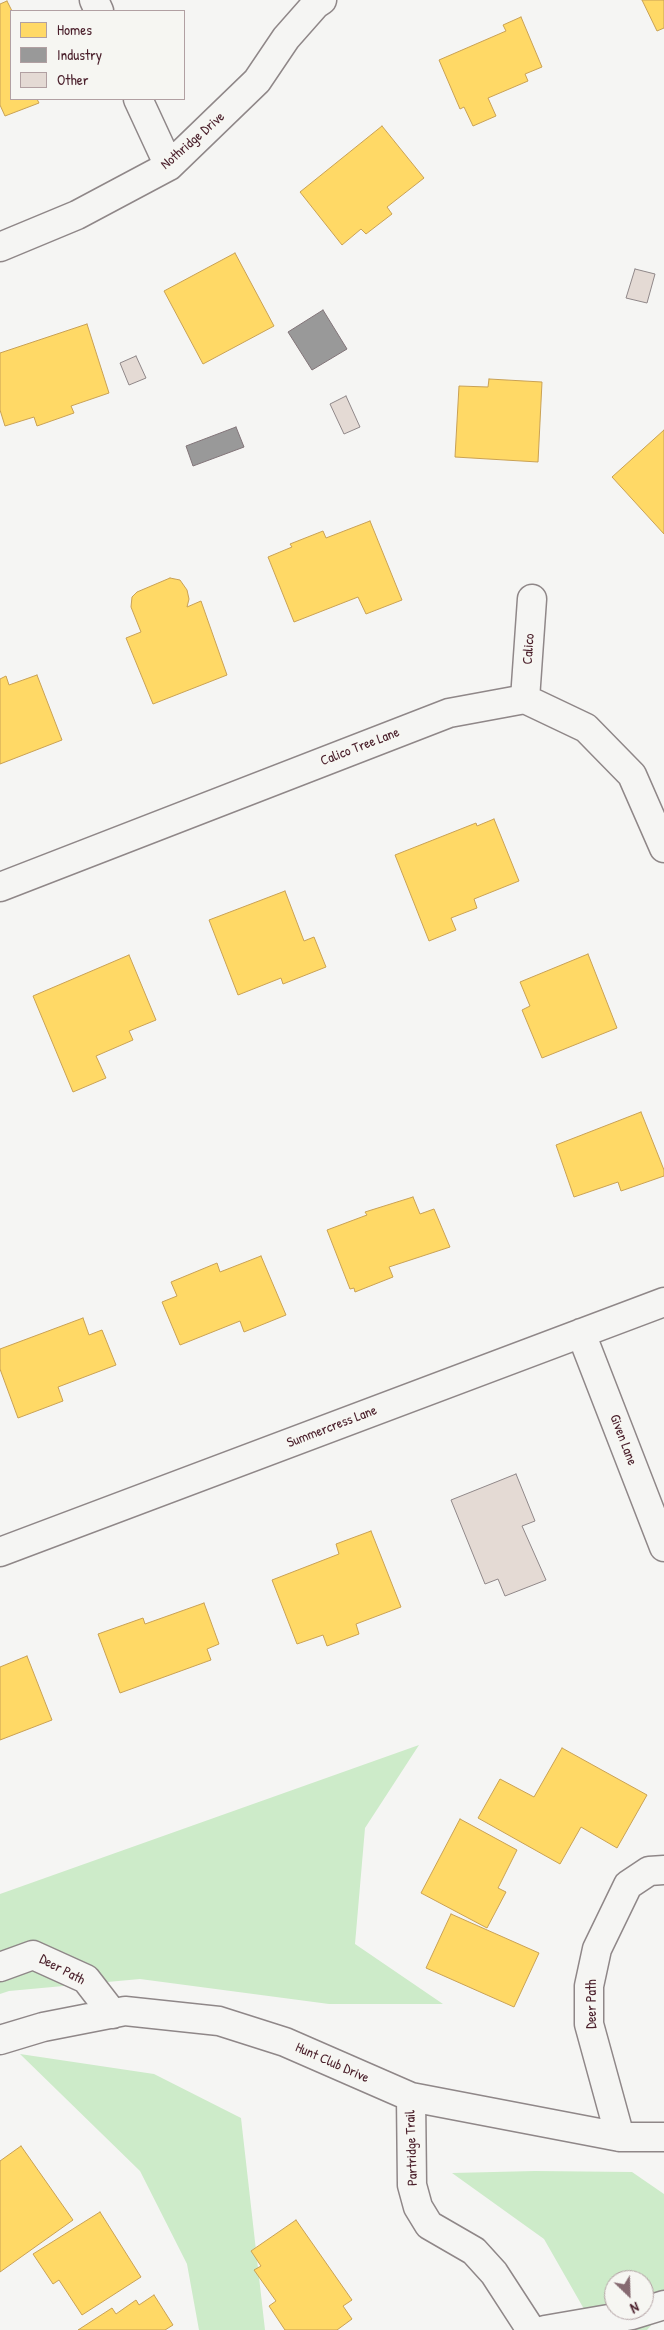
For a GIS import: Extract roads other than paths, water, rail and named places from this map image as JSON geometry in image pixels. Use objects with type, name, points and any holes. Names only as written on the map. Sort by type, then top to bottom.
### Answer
[{"type":"street","name":"Nothridge Drive","points":[[0,247],[77,215],[169,166],[257,81],[286,38],[316,4],[322,0]]},
{"type":"street","points":[[138,100],[169,166]]},
{"type":"street","name":"Calico","points":[[525,699],[532,599]]},
{"type":"street","points":[[525,699],[586,728],[632,775],[664,848]]},
{"type":"street","name":"Calico Tree Lane","points":[[0,886],[449,713],[525,699]]},
{"type":"street","name":"Summercress Lane","points":[[0,1552],[664,1302]]},
{"type":"street","name":"Given Lane","points":[[582,1333],[664,1547]]},
{"type":"street","name":"Deer Path","points":[[620,2137],[589,2024],[589,1986],[597,1949],[628,1885],[649,1871],[664,1870]]},
{"type":"street","name":"Deer Path","points":[[0,1967],[32,1955],[86,1979],[112,2014]]},
{"type":"street","name":"Hunt Club Drive","points":[[0,2040],[43,2027],[125,2012],[219,2021],[285,2042],[411,2097],[620,2137],[664,2137]]},
{"type":"street","name":"Partridge Trail","points":[[411,2097],[412,2185],[418,2207],[429,2225],[474,2252],[494,2273],[531,2330]]},
{"type":"street","points":[[545,2330],[632,2315],[664,2305]]}]
